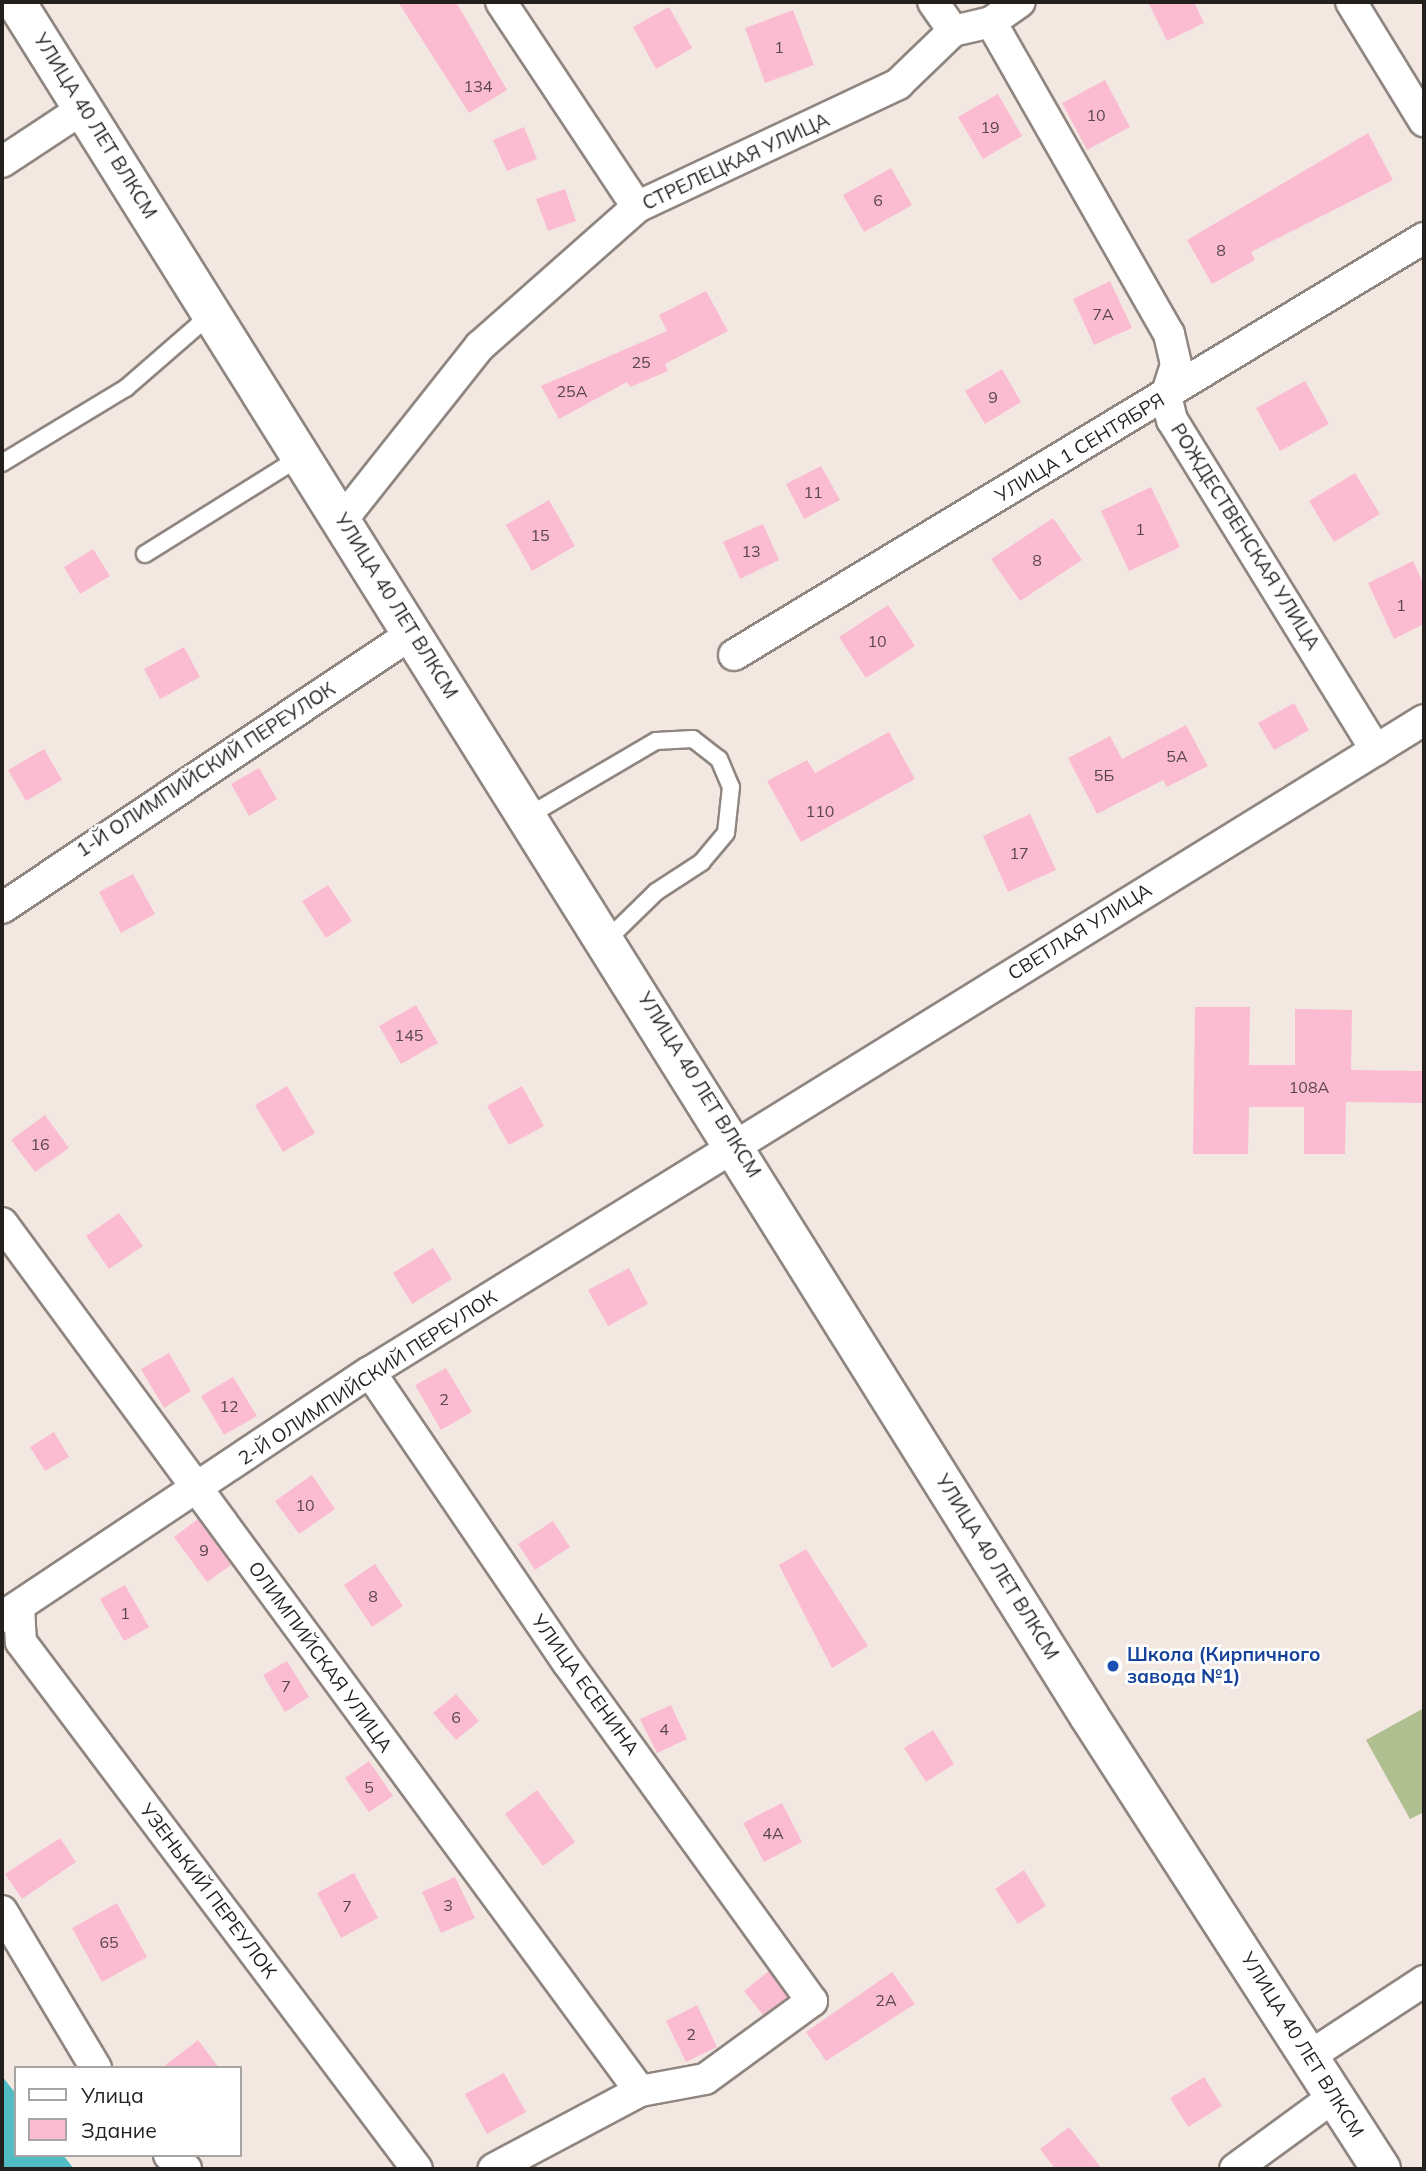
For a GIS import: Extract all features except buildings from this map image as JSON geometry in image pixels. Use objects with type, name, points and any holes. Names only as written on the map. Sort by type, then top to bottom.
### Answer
[{"type":"street","name":"УЛИЦА 40 ЛЕТ ВЛКСМ","points":[[16,2],[736,1144],[1089,1716],[1311,2055],[1381,2169]]},
{"type":"street","points":[[501,2],[636,207]]},
{"type":"street","points":[[933,2],[953,31],[991,22],[1020,2]]},
{"type":"street","points":[[1351,2],[1424,121]]},
{"type":"street","points":[[991,22],[1170,334],[1176,365],[1166,397]]},
{"type":"street","name":"СТРЕЛЕЦКАЯ УЛИЦА","points":[[342,520],[480,346],[636,207],[898,84],[953,31]]},
{"type":"street","points":[[2,162],[84,108]]},
{"type":"street","name":"УЛИЦА 1 СЕНТЯБРЯ","points":[[734,655],[1166,397],[1424,238]]},
{"type":"street","name":"РОЖДЕСТВЕНСКАЯ УЛИЦА","points":[[1166,397],[1172,420],[1376,750]]},
{"type":"street","name":"1-Й ОЛИМПИЙСКИЙ ПЕРЕУЛОК","points":[[2,908],[412,634]]},
{"type":"street","name":"СВЕТЛАЯ УЛИЦА","points":[[736,1144],[1424,720]]},
{"type":"street","name":"2-Й ОЛИМПИЙСКИЙ ПЕРЕУЛОК","points":[[10,1611],[198,1492],[370,1372],[736,1144]]},
{"type":"street","name":"ОЛИМПИЙСКАЯ УЛИЦА","points":[[2,1223],[640,2091]]},
{"type":"street","name":"УЛИЦА ЕСЕНИНА","points":[[370,1372],[568,1663],[810,1991],[803,2012],[705,2079],[640,2091]]},
{"type":"street","name":"УЗЕНЬКИЙ ПЕРЕУЛОК","points":[[10,1611],[21,1642],[417,2169]]},
{"type":"street","points":[[2,1911],[95,2066]]},
{"type":"street","points":[[1311,2055],[1424,1981]]},
{"type":"street","points":[[492,2169],[640,2091]]},
{"type":"street","points":[[1235,2169],[1335,2096]]},
{"type":"street","points":[[171,2157],[186,2169]]},
{"type":"lane","points":[[2,463],[126,388],[212,313]]},
{"type":"lane","points":[[145,554],[302,456]]},
{"type":"lane","points":[[528,816],[656,741],[693,739],[719,759],[731,787],[726,833],[702,862],[656,892],[607,940]]},
{"type":"green space","points":[[1424,1708],[1424,1812],[1410,1819],[1366,1740]]},
{"type":"water","points":[[2,2076],[14,2091],[14,2157],[65,2157],[74,2169],[2,2169]]},
{"type":"place","name":"Школа (Кирпичного завода №1)","points":[[1113,1666]]}]
